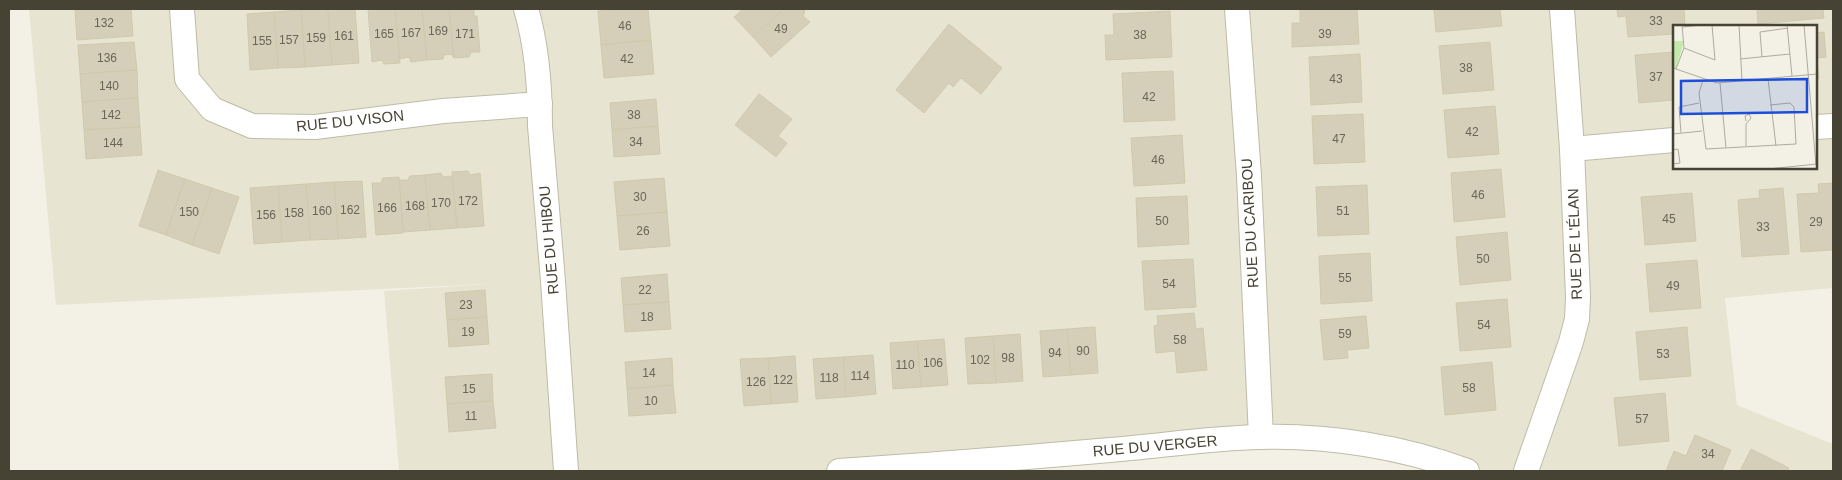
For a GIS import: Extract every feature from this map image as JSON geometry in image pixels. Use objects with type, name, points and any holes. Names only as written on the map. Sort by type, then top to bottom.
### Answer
[{"type":"street","name":"RUE DU VISON","points":[[182,9],[187,79],[212,109],[252,126],[315,128],[443,111],[540,104]]},
{"type":"street","name":"RUE DU HIBOU","points":[[526,9],[532,31],[540,104],[540,126],[566,471]]},
{"type":"street","name":"RUE DU CARIBOU","points":[[1237,9],[1249,176],[1261,437]]},
{"type":"street","name":"RUE DE L'ÉLAN","points":[[1526,471],[1571,342],[1577,319],[1578,298],[1572,149],[1562,9]]},
{"type":"street","points":[[1817,128],[1833,126]]},
{"type":"street","points":[[1572,149],[1673,140]]},
{"type":"street","name":"RUE DU VERGER","points":[[839,471],[950,467],[1261,437],[1314,438],[1408,452],[1467,471]]},
{"type":"shaded area","points":[[29,9],[1833,9],[1833,288],[1725,298],[1737,405],[1833,444],[1833,471],[1467,471],[1314,439],[839,471],[399,471],[384,291],[487,284],[56,305]]},
{"type":"building","points":[[131,9],[133,36],[77,40],[75,10]]},
{"type":"building","points":[[328,9],[332,65],[305,67],[301,10]]},
{"type":"building","points":[[328,9],[355,9],[359,63],[332,65]]},
{"type":"building","points":[[368,9],[395,9],[400,63],[384,64],[382,60],[372,62]]},
{"type":"building","points":[[395,9],[422,9],[427,60],[411,62],[409,57],[400,59]]},
{"type":"building","points":[[422,9],[449,9],[454,58],[451,54],[444,55],[443,59],[427,60]]},
{"type":"building","points":[[449,9],[474,9],[474,16],[477,16],[480,52],[471,52],[469,57],[454,58]]},
{"type":"building","points":[[648,9],[651,40],[601,45],[598,11]]},
{"type":"building","points":[[743,9],[783,9],[753,37],[734,17]]},
{"type":"building","points":[[784,9],[803,9],[805,11],[803,16],[810,22],[771,57],[753,37]]},
{"type":"building","points":[[1300,9],[1357,9],[1359,44],[1292,47],[1292,23],[1300,23]]},
{"type":"building","points":[[1434,9],[1500,9],[1502,26],[1436,32]]},
{"type":"building","points":[[1617,9],[1684,9],[1685,25],[1673,25],[1673,34],[1628,37],[1626,16],[1618,17]]},
{"type":"building","points":[[1757,9],[1823,9],[1824,18],[1758,24]]},
{"type":"building","points":[[301,10],[305,67],[278,68],[274,12]]},
{"type":"building","points":[[1170,11],[1172,57],[1106,60],[1105,35],[1114,35],[1113,14]]},
{"type":"building","points":[[274,12],[278,68],[250,70],[247,14]]},
{"type":"building","points":[[949,24],[1002,68],[981,94],[961,78],[953,87],[949,83],[924,113],[896,90]]},
{"type":"building","points":[[1824,32],[1826,57],[1817,58],[1817,33]]},
{"type":"building","points":[[651,40],[654,74],[604,78],[601,45]]},
{"type":"building","points":[[134,42],[137,70],[80,74],[78,45]]},
{"type":"building","points":[[1490,42],[1494,90],[1443,94],[1439,46]]},
{"type":"building","points":[[1673,52],[1673,100],[1639,103],[1635,55]]},
{"type":"building","points":[[1360,54],[1362,102],[1311,105],[1309,57]]},
{"type":"building","points":[[1817,58],[1819,79],[1817,79]]},
{"type":"building","points":[[137,70],[138,98],[82,102],[80,74]]},
{"type":"building","points":[[1173,71],[1175,120],[1124,122],[1122,73]]},
{"type":"building","points":[[759,94],[792,119],[778,136],[787,143],[776,157],[735,125]]},
{"type":"building","points":[[138,98],[140,127],[84,130],[82,102]]},
{"type":"building","points":[[656,99],[658,126],[612,130],[610,103]]},
{"type":"building","points":[[1495,106],[1499,154],[1448,158],[1444,110]]},
{"type":"building","points":[[1363,114],[1365,162],[1314,164],[1312,116]]},
{"type":"building","points":[[658,126],[660,154],[614,157],[612,130]]},
{"type":"building","points":[[140,127],[142,155],[86,159],[84,130]]},
{"type":"building","points":[[1182,135],[1185,183],[1134,186],[1131,138]]},
{"type":"building","points":[[1501,169],[1505,217],[1454,222],[1451,173]]},
{"type":"building","points":[[158,170],[185,179],[166,235],[139,226]]},
{"type":"building","points":[[468,171],[470,175],[480,173],[484,226],[457,228],[452,172]]},
{"type":"building","points":[[441,173],[443,177],[452,176],[457,228],[430,230],[425,175]]},
{"type":"building","points":[[425,175],[430,230],[403,232],[399,180],[408,180],[410,176]]},
{"type":"building","points":[[399,177],[403,233],[376,235],[372,183],[381,183],[383,178]]},
{"type":"building","points":[[664,178],[667,212],[617,216],[614,182]]},
{"type":"building","points":[[185,179],[212,188],[192,245],[166,235]]},
{"type":"building","points":[[362,181],[366,237],[338,239],[334,182]]},
{"type":"building","points":[[334,182],[338,239],[310,240],[306,184]]},
{"type":"building","points":[[1833,183],[1833,250],[1801,252],[1797,194],[1819,193],[1818,184]]},
{"type":"building","points":[[306,184],[310,240],[282,242],[278,186]]},
{"type":"building","points":[[1367,185],[1369,234],[1318,236],[1316,187]]},
{"type":"building","points":[[278,186],[282,242],[254,244],[250,188]]},
{"type":"building","points":[[212,188],[239,197],[219,254],[192,245]]},
{"type":"building","points":[[1783,188],[1789,254],[1742,257],[1738,200],[1760,198],[1759,190]]},
{"type":"building","points":[[1692,193],[1696,241],[1645,245],[1641,197]]},
{"type":"building","points":[[1187,196],[1189,244],[1138,247],[1136,198]]},
{"type":"building","points":[[667,212],[670,246],[620,250],[617,216]]},
{"type":"building","points":[[1507,232],[1511,280],[1460,285],[1456,237]]},
{"type":"building","points":[[1370,253],[1372,301],[1321,304],[1319,256]]},
{"type":"building","points":[[1193,259],[1196,307],[1145,310],[1142,261]]},
{"type":"building","points":[[1697,260],[1701,308],[1650,312],[1646,264]]},
{"type":"building","points":[[667,274],[669,302],[623,305],[621,278]]},
{"type":"building","points":[[485,290],[487,317],[447,320],[445,293]]},
{"type":"building","points":[[1507,299],[1511,347],[1460,351],[1456,303]]},
{"type":"building","points":[[669,302],[671,329],[625,332],[623,305]]},
{"type":"building","points":[[1194,313],[1196,329],[1203,328],[1207,370],[1177,373],[1175,351],[1156,353],[1154,326],[1158,325],[1157,316]]},
{"type":"building","points":[[1366,316],[1369,348],[1347,350],[1348,358],[1324,360],[1320,320]]},
{"type":"building","points":[[487,317],[489,344],[449,347],[447,320]]},
{"type":"building","points":[[1095,327],[1098,373],[1071,375],[1067,329]]},
{"type":"building","points":[[1687,327],[1691,376],[1640,380],[1636,332]]},
{"type":"building","points":[[1067,329],[1071,375],[1043,377],[1040,331]]},
{"type":"building","points":[[1020,334],[1023,381],[996,383],[993,336]]},
{"type":"building","points":[[993,336],[996,383],[968,384],[965,338]]},
{"type":"building","points":[[944,339],[948,385],[921,387],[917,341]]},
{"type":"building","points":[[917,341],[921,387],[893,389],[890,343]]},
{"type":"building","points":[[873,355],[876,394],[846,397],[843,357]]},
{"type":"building","points":[[795,356],[798,402],[771,404],[768,358]]},
{"type":"building","points":[[843,357],[846,397],[816,399],[813,359]]},
{"type":"building","points":[[672,358],[673,385],[627,389],[625,362]]},
{"type":"building","points":[[768,358],[771,404],[744,406],[740,359]]},
{"type":"building","points":[[1492,362],[1496,410],[1445,415],[1441,367]]},
{"type":"building","points":[[492,374],[493,401],[447,404],[445,377]]},
{"type":"building","points":[[673,385],[676,413],[629,416],[627,389]]},
{"type":"building","points":[[1665,393],[1669,441],[1619,446],[1614,398]]},
{"type":"building","points":[[493,401],[496,428],[449,432],[447,404]]},
{"type":"building","points":[[1695,435],[1731,450],[1722,471],[1666,471],[1674,451],[1686,456]]},
{"type":"building","points":[[1751,449],[1789,468],[1787,471],[1740,471]]}]
